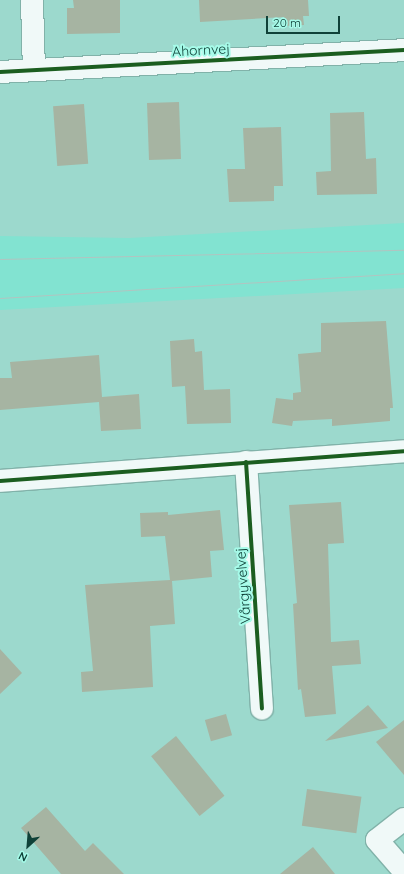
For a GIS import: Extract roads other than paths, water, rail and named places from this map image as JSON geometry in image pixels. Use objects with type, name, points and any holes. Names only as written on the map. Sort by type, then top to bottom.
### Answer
[{"type":"street","points":[[32,0],[34,70]]},
{"type":"street","name":"Ahornvej","points":[[0,72],[404,50]]},
{"type":"street","points":[[0,481],[404,451]]},
{"type":"street","name":"Vårgyvelvej","points":[[246,462],[262,708]]},
{"type":"street","points":[[404,819],[377,840],[404,871]]},
{"type":"tram line","points":[[0,259],[404,250]]},
{"type":"tram line","points":[[0,298],[404,273]]}]
